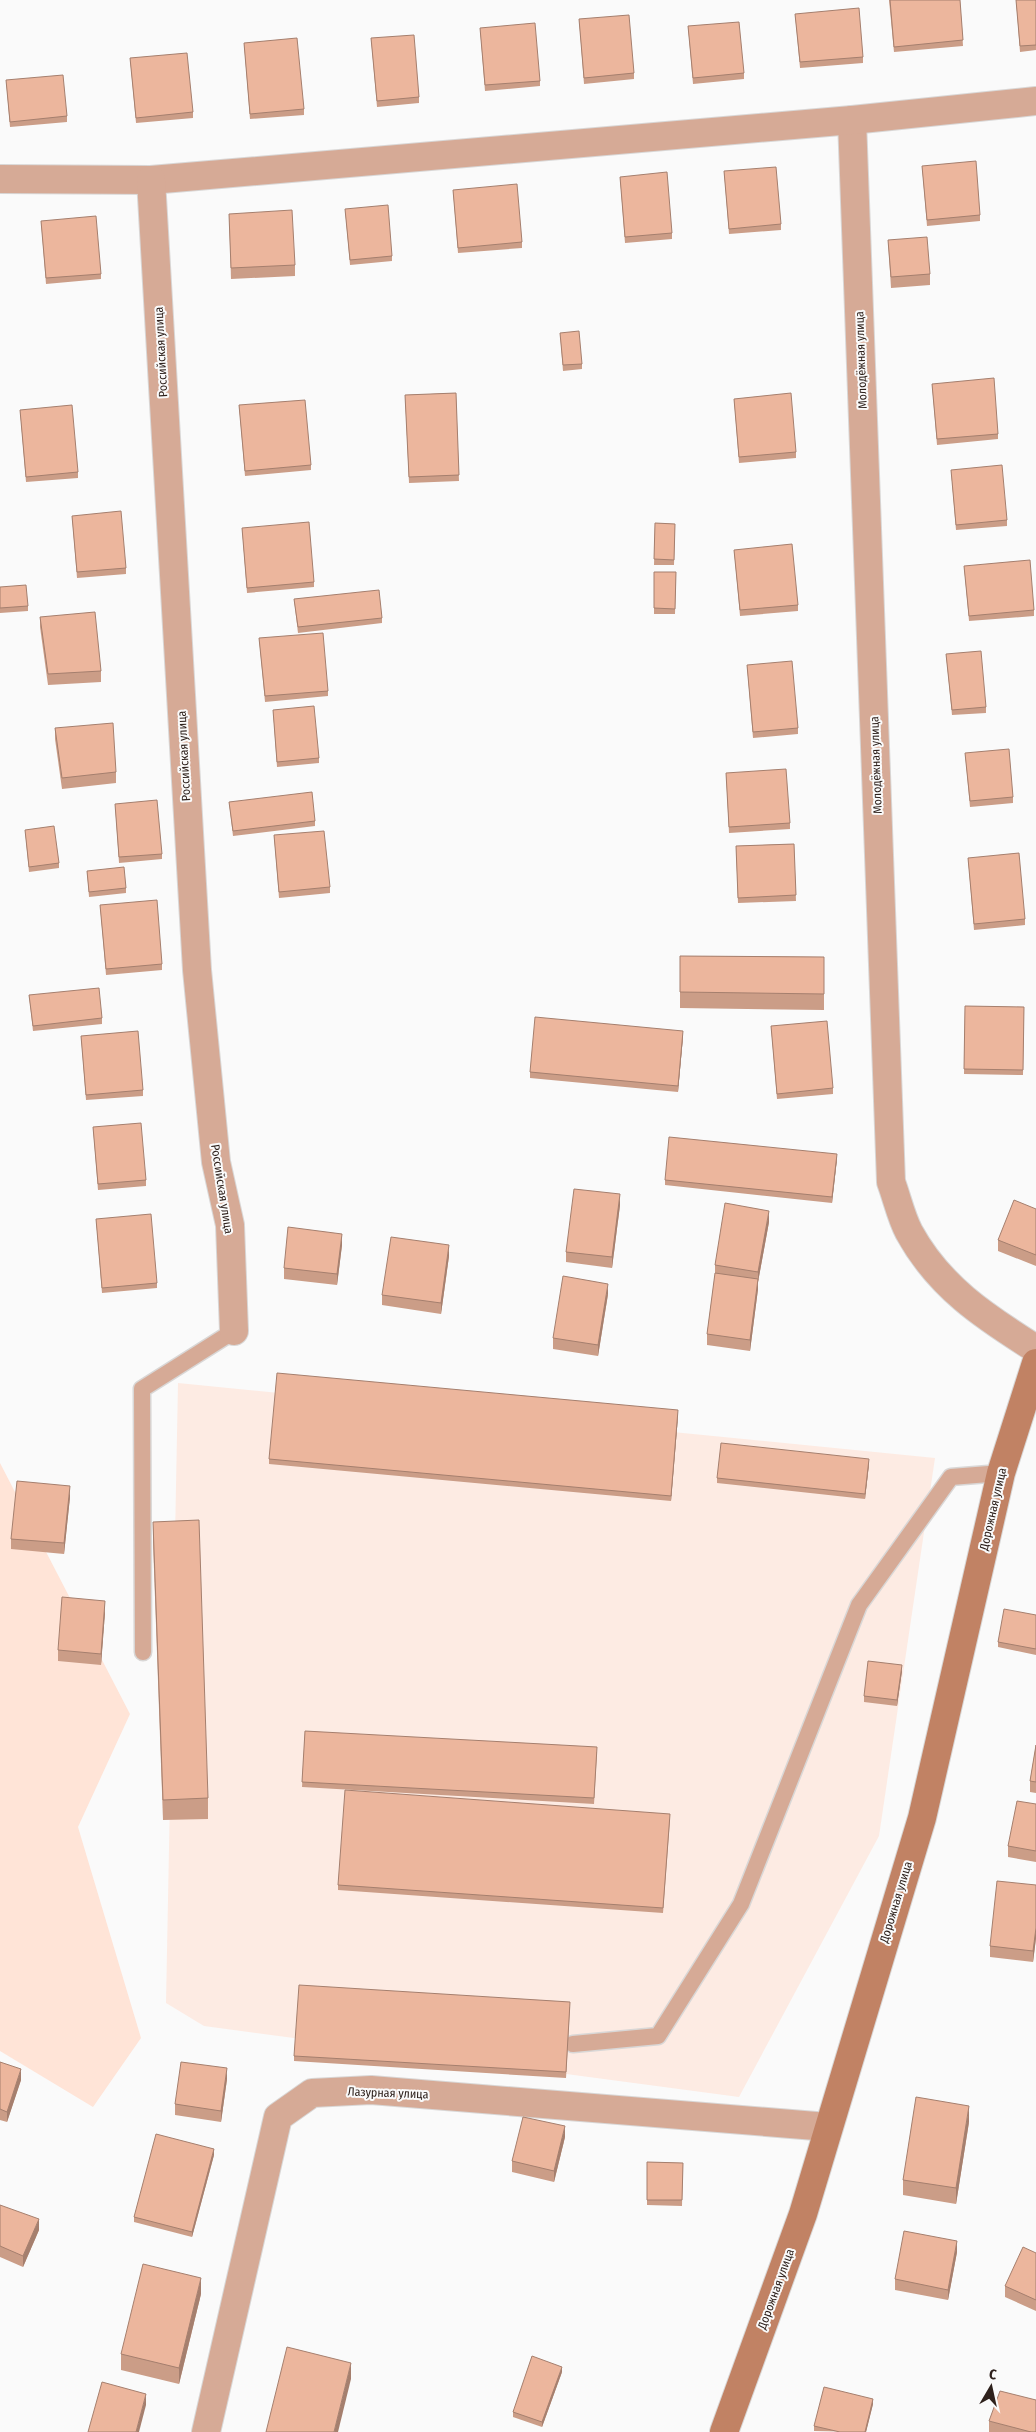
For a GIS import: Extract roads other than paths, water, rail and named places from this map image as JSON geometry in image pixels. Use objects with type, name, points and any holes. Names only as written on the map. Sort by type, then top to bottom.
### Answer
[{"type":"street","points":[[0,179],[151,180],[852,120],[1036,100]]},
{"type":"street","name":"Молодёжная улица","points":[[852,120],[891,1182],[908,1231],[940,1278],[991,1321],[1036,1349]]},
{"type":"street","name":"Российская улица","points":[[151,180],[197,970],[216,1162],[230,1224],[234,1331]]},
{"type":"street","name":"Дорожная улица","points":[[724,2432],[803,2214],[922,1818],[1001,1473],[1026,1421],[1036,1363]]},
{"type":"street","name":"Лазурная улица","points":[[206,2432],[278,2117],[312,2093],[371,2090],[828,2127]]},
{"type":"lane","points":[[143,1652],[142,1388],[234,1331]]},
{"type":"lane","points":[[573,2044],[658,2036],[741,1904],[860,1605],[951,1477],[1001,1473]]}]
